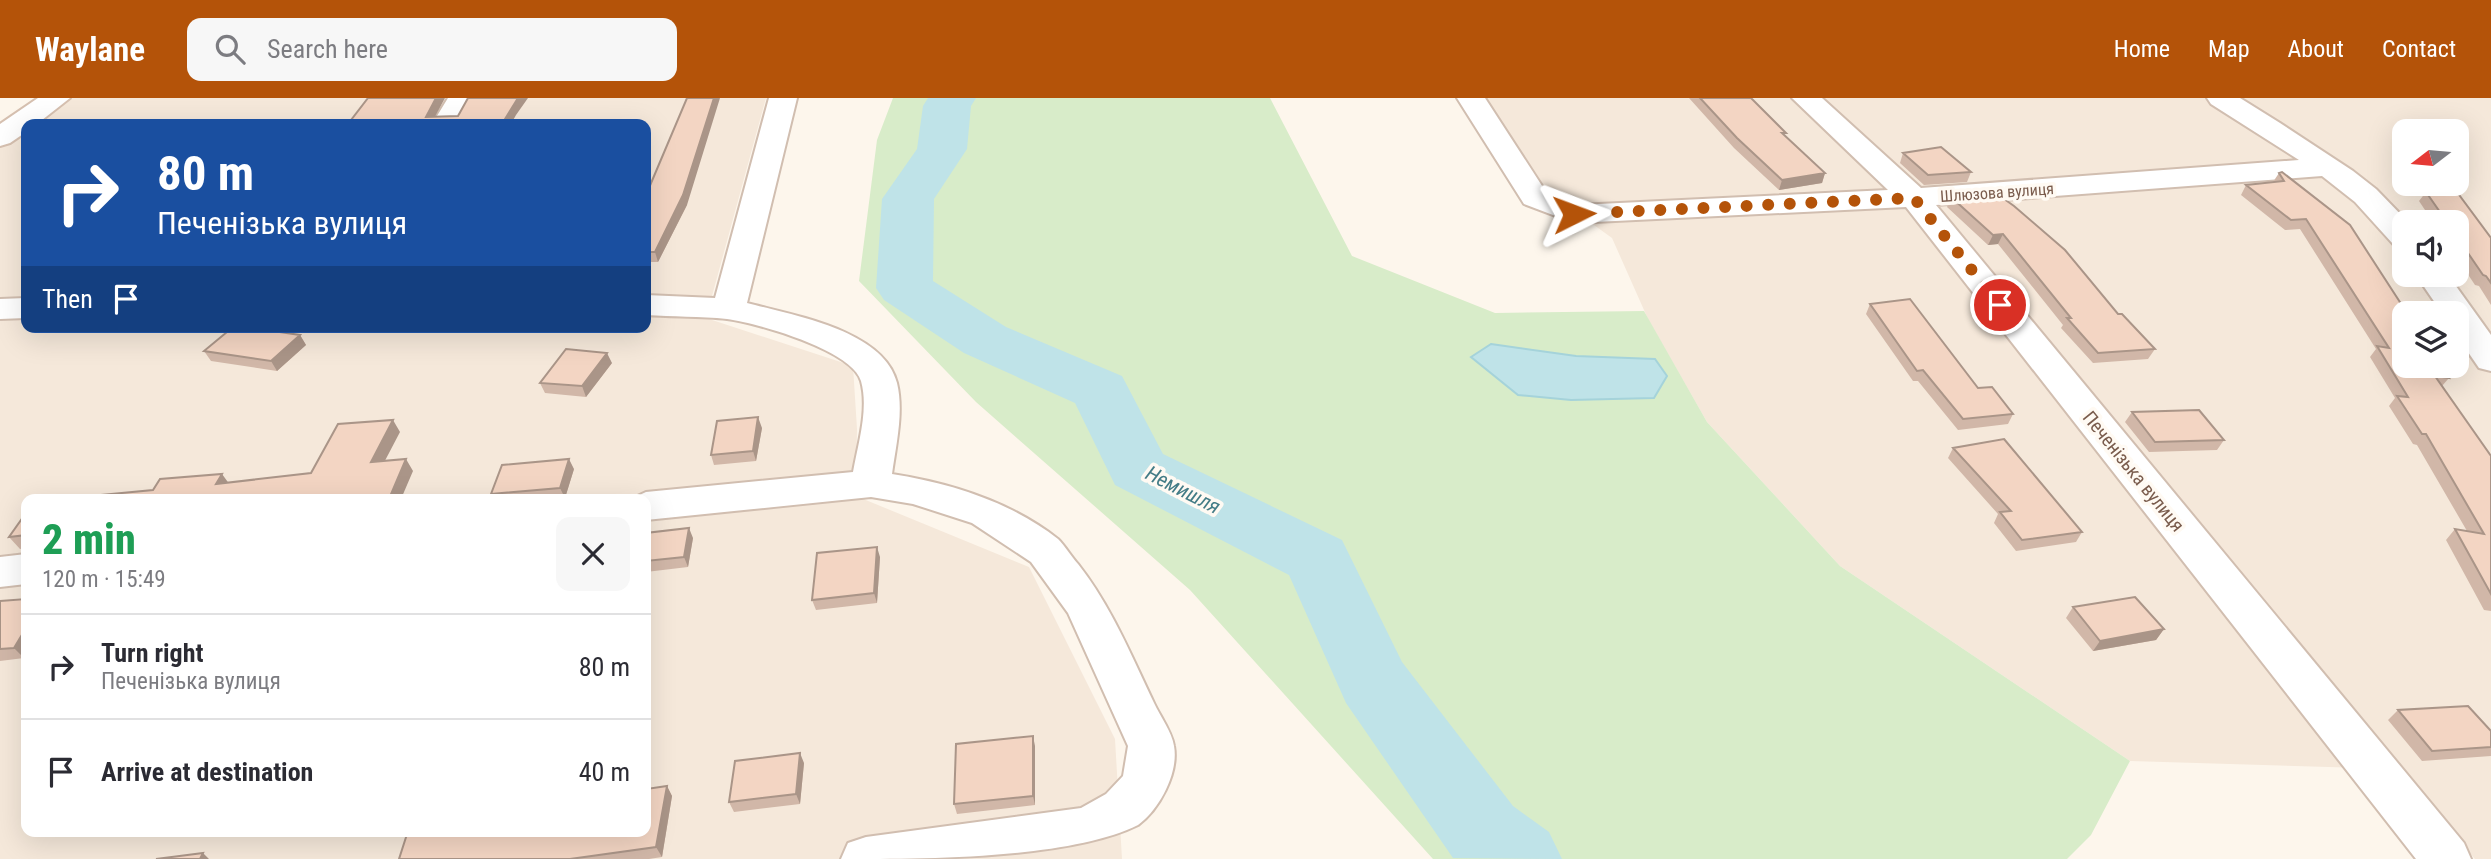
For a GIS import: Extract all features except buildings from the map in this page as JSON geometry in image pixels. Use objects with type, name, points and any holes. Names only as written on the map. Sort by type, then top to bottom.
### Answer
[{"type":"street","points":[[26,119],[56,98]]},
{"type":"street","points":[[449,119],[463,98]]},
{"type":"street","points":[[729,309],[783,98]]},
{"type":"street","name":"Шлюзова вулиця","points":[[1471,98],[1535,198],[1574,214],[1914,198],[2327,167]]},
{"type":"street","name":"Печенізька вулиця","points":[[1806,98],[1914,198],[2446,859]]},
{"type":"street","points":[[2221,98],[2327,167],[2392,221]]},
{"type":"street","points":[[0,137],[21,122]]},
{"type":"street","points":[[2440,287],[2491,359]]},
{"type":"street","points":[[651,305],[729,309],[838,343],[868,360],[879,378],[881,398],[871,484]]},
{"type":"street","points":[[0,309],[21,309]]},
{"type":"street","points":[[651,506],[871,484],[915,491],[986,513],[1045,551],[1086,606],[1151,746],[1151,767],[1147,778],[1143,788],[1128,806],[1107,821],[1082,829],[866,859]]},
{"type":"street","points":[[0,572],[21,570]]},
{"type":"shaded area","points":[[56,98],[766,98],[706,318],[853,366],[857,429],[856,496],[1029,567],[1115,739],[1122,859],[0,859],[0,137],[21,122],[21,333],[651,333],[651,119],[26,119]]},
{"type":"shaded area","points":[[1484,98],[2491,98],[2491,859],[2475,859],[2397,769],[2130,761],[1840,566],[1707,422],[1648,319],[1612,238],[1544,189]]},
{"type":"green space","points":[[893,98],[1270,98],[1352,256],[1495,313],[1644,311],[1707,422],[1840,566],[2130,761],[2091,835],[2067,859],[1433,859],[1190,590],[976,402],[859,281],[877,140]]},
{"type":"water","points":[[1491,344],[1576,356],[1655,359],[1667,376],[1654,398],[1571,400],[1518,395],[1471,357]]},
{"type":"waterway","name":"Немишля","points":[[952,98],[947,106],[942,149],[908,199],[904,288],[985,340],[1100,390],[1138,469],[1317,558],[1373,681],[1483,832],[1519,859]]},
{"type":"route","points":[[1574,214],[1914,198],[2000,305]]}]
